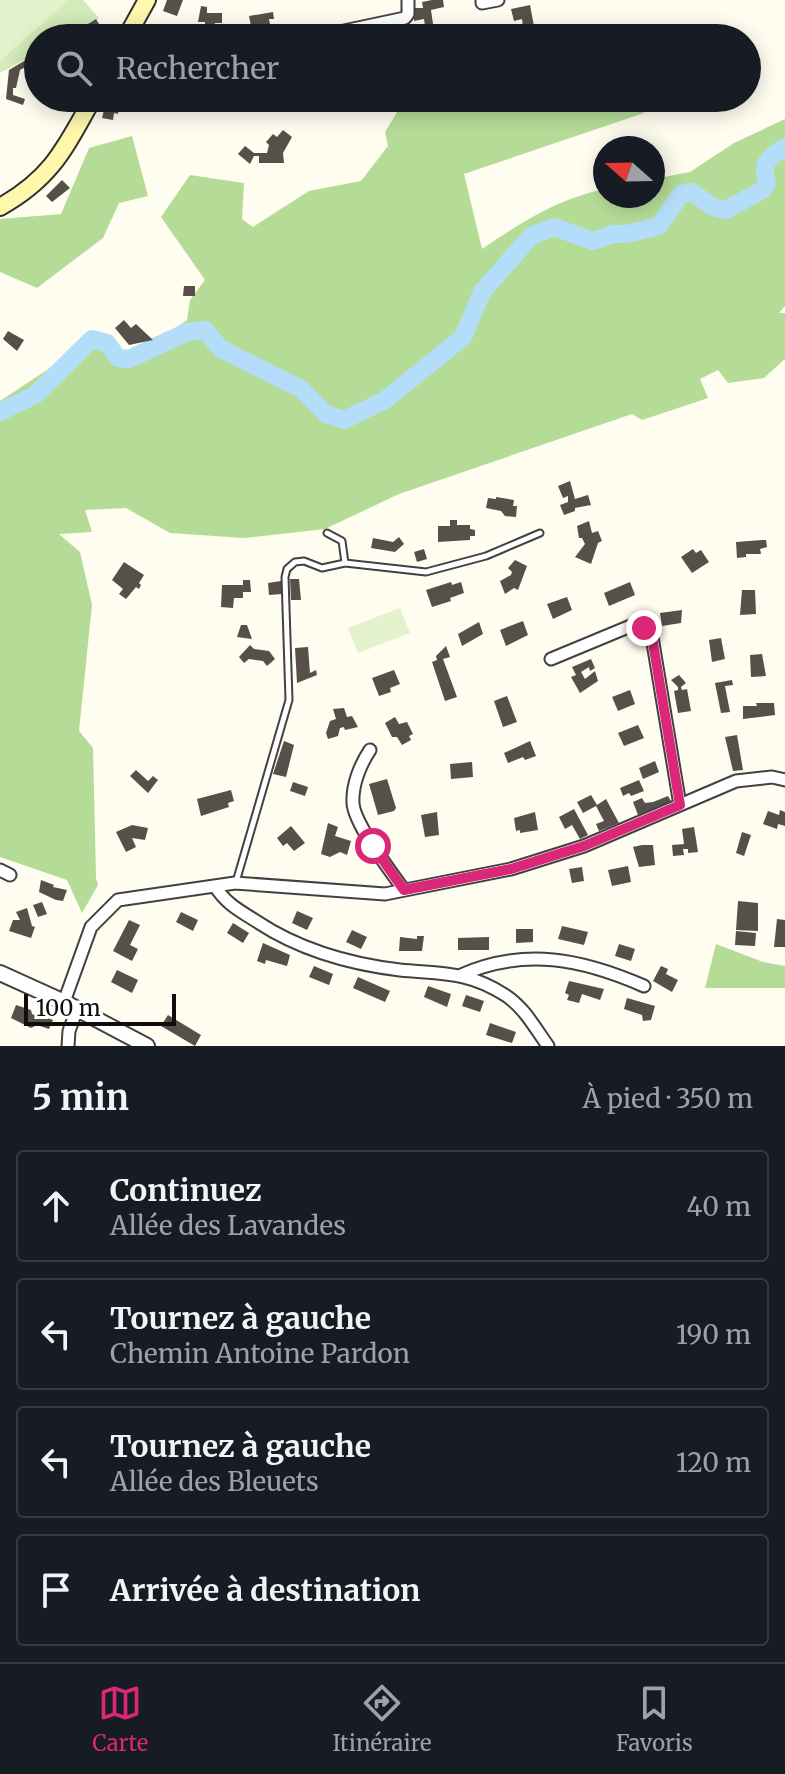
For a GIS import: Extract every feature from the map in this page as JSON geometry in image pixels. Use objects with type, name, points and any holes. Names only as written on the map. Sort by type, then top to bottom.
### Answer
[{"type":"main road","points":[[134,24],[147,0]]},
{"type":"main road","points":[[0,207],[45,176],[85,112]]},
{"type":"street","points":[[377,24],[405,18],[408,0]]},
{"type":"street","points":[[482,0],[482,3],[498,0]]},
{"type":"street","points":[[551,659],[633,625],[644,628],[652,637],[680,805]]},
{"type":"street","points":[[370,750],[360,765],[353,805],[373,846],[404,890]]},
{"type":"street","points":[[68,1046],[71,1005],[91,927],[118,900],[235,883],[385,894],[511,869],[584,846],[736,781],[772,777],[785,780]]},
{"type":"street","points":[[215,886],[223,900],[295,943],[376,966],[461,975],[489,986],[515,1002],[548,1046]]},
{"type":"street","points":[[461,975],[501,960],[551,959],[597,967],[644,986]]},
{"type":"street","points":[[0,973],[71,1005],[147,1046]]},
{"type":"lane","points":[[327,533],[342,541],[345,563]]},
{"type":"lane","points":[[235,883],[289,700],[287,569],[295,562],[304,561],[322,568],[345,563],[426,572],[486,556],[540,533]]},
{"type":"green space","points":[[0,0],[83,0],[99,18],[88,24],[24,24],[24,60],[0,73]]},
{"type":"green space","points":[[0,0],[69,0],[42,24],[24,24],[24,40],[0,61]]},
{"type":"green space","points":[[397,112],[643,112],[464,174],[482,249],[540,213],[593,192],[593,208],[665,208],[665,177],[690,172],[734,143],[785,119],[785,306],[779,313],[785,313],[785,359],[764,378],[728,383],[718,370],[700,379],[708,398],[642,420],[632,414],[399,494],[325,529],[244,538],[170,533],[126,508],[85,510],[92,532],[59,534],[80,552],[92,605],[79,731],[93,748],[98,885],[82,913],[67,880],[0,857],[0,401],[92,340],[131,360],[187,320],[190,300],[205,280],[161,217],[190,175],[244,183],[242,219],[253,227],[309,191],[361,181],[388,146],[385,132]]},
{"type":"green space","points":[[132,136],[148,196],[119,203],[103,238],[37,288],[0,272],[0,219],[61,214],[89,148]]},
{"type":"green space","points":[[400,608],[410,633],[358,653],[348,628]]},
{"type":"green space","points":[[716,944],[763,962],[785,966],[785,988],[705,988]]},
{"type":"building","points":[[167,0],[183,0],[177,16],[163,11]]},
{"type":"building","points":[[443,0],[444,7],[431,10],[433,24],[425,24],[424,19],[414,21],[414,8],[423,8],[422,2]]},
{"type":"building","points":[[530,5],[534,24],[523,24],[522,19],[514,21],[511,9]]},
{"type":"building","points":[[201,6],[207,7],[207,13],[222,13],[222,23],[198,22]]},
{"type":"building","points":[[273,12],[274,19],[269,19],[270,24],[251,24],[249,16]]},
{"type":"building","points":[[24,61],[16,88],[13,88],[13,95],[24,99],[23,105],[6,99],[9,70]]},
{"type":"building","points":[[104,112],[118,112],[114,113],[113,120],[102,118]]},
{"type":"building","points":[[283,130],[292,137],[283,153],[284,163],[259,163],[259,156],[254,156],[250,164],[238,154],[245,146],[254,153],[267,153],[269,145],[266,142],[273,134],[277,137]]},
{"type":"building","points":[[62,180],[70,188],[52,202],[46,196]]},
{"type":"building","points":[[184,286],[195,286],[195,296],[183,296]]},
{"type":"building","points":[[124,320],[131,328],[136,324],[153,340],[129,345],[115,328]]},
{"type":"building","points":[[8,331],[24,340],[17,351],[3,339]]},
{"type":"building","points":[[570,481],[575,499],[588,495],[591,505],[575,508],[575,511],[564,515],[560,505],[568,502],[568,496],[563,498],[558,486]]},
{"type":"building","points":[[488,498],[514,500],[516,517],[486,508]]},
{"type":"building","points":[[450,520],[457,520],[457,525],[470,525],[470,529],[475,530],[475,536],[470,536],[470,540],[438,542],[438,526],[450,526]]},
{"type":"building","points":[[589,521],[592,533],[598,531],[602,541],[598,543],[591,564],[575,557],[585,544],[579,538],[577,526]]},
{"type":"building","points":[[399,537],[404,544],[395,552],[371,548],[373,538],[393,542]]},
{"type":"building","points":[[766,540],[767,547],[760,549],[761,554],[746,554],[746,557],[737,558],[736,542]]},
{"type":"building","points":[[424,549],[427,559],[417,562],[414,552]]},
{"type":"building","points":[[693,549],[696,553],[701,550],[709,562],[692,573],[681,557]]},
{"type":"building","points":[[515,560],[527,566],[518,590],[514,588],[505,594],[500,581],[511,575],[508,568]]},
{"type":"building","points":[[124,562],[144,575],[139,589],[136,587],[126,599],[119,594],[123,589],[112,580]]},
{"type":"building","points":[[290,579],[299,579],[301,600],[291,600]]},
{"type":"building","points":[[243,580],[250,580],[251,592],[243,592],[243,598],[234,598],[233,608],[221,607],[222,585],[243,585]]},
{"type":"building","points":[[281,581],[282,594],[269,595],[268,583]]},
{"type":"building","points":[[451,582],[452,585],[461,582],[464,593],[432,607],[426,590]]},
{"type":"building","points":[[630,582],[635,595],[609,606],[604,593]]},
{"type":"building","points":[[742,590],[755,590],[756,614],[740,615]]},
{"type":"building","points":[[567,597],[572,610],[553,619],[547,604]]},
{"type":"building","points":[[682,610],[681,623],[662,626],[660,613]]},
{"type":"building","points":[[523,621],[528,635],[506,646],[500,630]]},
{"type":"building","points":[[479,622],[483,634],[462,646],[458,634]]},
{"type":"building","points":[[241,625],[247,625],[252,639],[237,637]]},
{"type":"building","points":[[721,638],[725,659],[712,662],[709,640]]},
{"type":"building","points":[[250,645],[254,649],[269,651],[275,659],[267,666],[263,661],[249,659],[244,663],[239,657]]},
{"type":"building","points":[[446,646],[450,657],[443,659],[457,697],[445,701],[432,662],[437,660],[436,656]]},
{"type":"building","points":[[308,647],[310,673],[316,670],[317,675],[297,683],[295,648]]},
{"type":"building","points":[[762,654],[766,676],[751,677],[750,655]]},
{"type":"building","points":[[591,659],[595,668],[590,671],[589,667],[581,672],[585,679],[595,671],[598,681],[580,693],[571,677],[576,675],[572,667]]},
{"type":"building","points":[[394,670],[400,684],[390,688],[391,692],[379,696],[372,678]]},
{"type":"building","points":[[679,675],[686,683],[681,687],[682,690],[687,689],[691,711],[678,713],[674,691],[678,687],[671,680]]},
{"type":"building","points":[[732,680],[733,685],[725,686],[730,712],[721,713],[715,683]]},
{"type":"building","points":[[630,690],[635,704],[618,711],[612,697]]},
{"type":"building","points":[[507,696],[517,722],[503,727],[494,701]]},
{"type":"building","points":[[756,703],[774,703],[775,715],[743,719],[743,706],[757,706]]},
{"type":"building","points":[[344,708],[347,717],[352,716],[358,727],[340,728],[338,736],[328,739],[326,733],[330,721],[336,719],[333,709]]},
{"type":"building","points":[[395,717],[399,724],[407,722],[413,734],[409,736],[411,740],[402,745],[397,737],[392,737],[385,723]]},
{"type":"building","points":[[638,725],[644,738],[624,746],[618,733]]},
{"type":"building","points":[[737,735],[743,770],[733,771],[725,737]]},
{"type":"building","points":[[284,741],[294,745],[286,777],[273,774]]},
{"type":"building","points":[[530,741],[536,756],[508,763],[504,753]]},
{"type":"building","points":[[655,761],[659,772],[643,779],[639,768]]},
{"type":"building","points":[[472,762],[473,777],[451,779],[450,764]]},
{"type":"building","points":[[136,770],[148,781],[153,776],[158,780],[148,793],[130,776]]},
{"type":"building","points":[[387,779],[396,808],[378,815],[369,784]]},
{"type":"building","points":[[639,780],[644,791],[623,796],[620,788]]},
{"type":"building","points":[[293,782],[308,787],[305,796],[290,791]]},
{"type":"building","points":[[231,790],[234,801],[228,803],[229,807],[201,816],[197,799]]},
{"type":"building","points":[[591,795],[597,805],[606,799],[619,823],[599,831],[596,824],[604,821],[596,806],[583,813],[577,802]]},
{"type":"building","points":[[668,796],[671,801],[638,815],[633,802],[642,798],[645,803],[653,802]]},
{"type":"building","points":[[574,809],[588,835],[580,839],[572,825],[565,829],[559,817]]},
{"type":"building","points":[[780,810],[785,812],[785,826],[778,824],[777,829],[763,824],[768,811],[779,815]]},
{"type":"building","points":[[437,812],[439,835],[425,837],[421,815]]},
{"type":"building","points":[[535,812],[538,830],[516,831],[514,818]]},
{"type":"building","points":[[328,823],[338,827],[335,836],[351,841],[347,855],[340,852],[330,857],[321,854]]},
{"type":"building","points":[[132,825],[148,828],[145,840],[132,838],[136,847],[126,852],[116,832]]},
{"type":"building","points":[[291,826],[305,843],[294,851],[287,843],[283,846],[277,838]]},
{"type":"building","points":[[694,827],[698,852],[688,853],[688,849],[683,849],[684,855],[673,856],[672,845],[684,844],[682,829]]},
{"type":"building","points":[[742,832],[751,835],[744,856],[736,853]]},
{"type":"building","points":[[653,845],[655,865],[639,867],[633,847]]},
{"type":"building","points":[[628,866],[631,882],[612,886],[608,870]]},
{"type":"building","points":[[582,867],[584,881],[572,883],[569,869]]},
{"type":"building","points":[[41,880],[67,890],[63,901],[39,892]]},
{"type":"building","points":[[738,901],[758,903],[758,931],[736,930]]},
{"type":"building","points":[[42,902],[47,914],[38,917],[33,905]]},
{"type":"building","points":[[27,908],[35,927],[31,938],[9,931],[13,920],[20,920],[16,912]]},
{"type":"building","points":[[297,911],[313,918],[307,930],[292,923]]},
{"type":"building","points":[[181,912],[198,920],[193,931],[176,922]]},
{"type":"building","points":[[777,919],[785,920],[785,947],[774,947]]},
{"type":"building","points":[[129,920],[140,925],[130,945],[138,949],[132,961],[113,951]]},
{"type":"building","points":[[233,923],[249,933],[243,943],[227,933]]},
{"type":"building","points":[[562,926],[588,932],[584,945],[558,939]]},
{"type":"building","points":[[516,929],[533,929],[533,942],[516,943]]},
{"type":"building","points":[[352,930],[367,937],[361,949],[346,942]]},
{"type":"building","points":[[736,931],[756,933],[755,946],[735,945]]},
{"type":"building","points":[[417,936],[424,936],[422,951],[399,951],[400,937],[417,939]]},
{"type":"building","points":[[489,937],[489,950],[458,950],[458,938]]},
{"type":"building","points":[[263,943],[290,955],[287,966],[266,960],[265,964],[257,961]]},
{"type":"building","points":[[619,944],[635,949],[631,961],[615,956]]},
{"type":"building","points":[[314,966],[333,974],[329,985],[309,977]]},
{"type":"building","points":[[661,966],[668,969],[666,974],[678,980],[672,992],[653,981]]},
{"type":"building","points":[[117,970],[138,980],[132,993],[111,982]]},
{"type":"building","points":[[358,977],[390,991],[385,1002],[353,988]]},
{"type":"building","points":[[569,981],[604,989],[600,1000],[582,994],[579,1003],[567,1000],[569,995],[565,993]]},
{"type":"building","points":[[428,986],[451,994],[447,1007],[424,997]]},
{"type":"building","points":[[466,995],[484,1001],[480,1012],[462,1006]]},
{"type":"building","points":[[627,998],[655,1006],[651,1020],[643,1021],[642,1015],[624,1009]]},
{"type":"building","points":[[16,1005],[31,1010],[32,1014],[43,1019],[44,1016],[53,1020],[49,1029],[37,1025],[31,1028],[11,1018]]},
{"type":"building","points":[[168,1015],[201,1035],[195,1046],[161,1026]]},
{"type":"building","points":[[490,1023],[516,1032],[512,1043],[486,1035]]},
{"type":"waterway","points":[[0,412],[35,395],[92,339],[107,343],[118,358],[129,359],[187,332],[205,330],[221,349],[301,389],[326,414],[344,420],[385,400],[463,337],[482,292],[531,236],[554,227],[593,241],[659,226],[681,194],[692,192],[713,207],[726,210],[764,189],[767,161],[785,147]]},
{"type":"route","points":[[373,846],[404,890],[511,869],[584,846],[680,805],[652,637],[644,628]]}]
